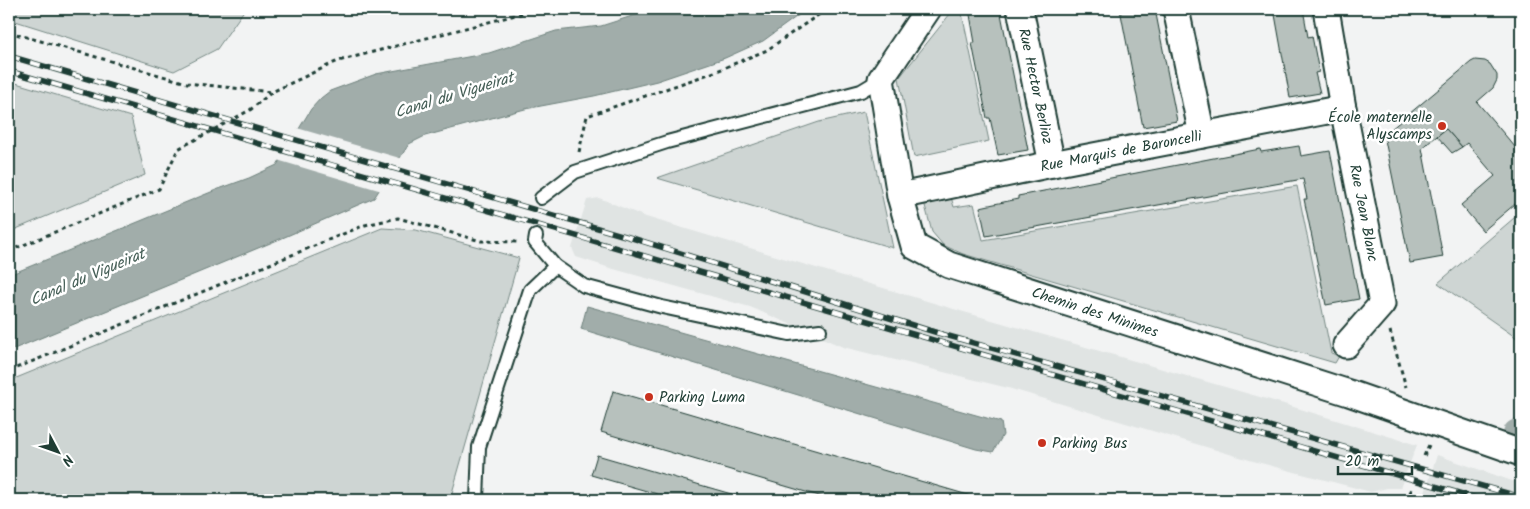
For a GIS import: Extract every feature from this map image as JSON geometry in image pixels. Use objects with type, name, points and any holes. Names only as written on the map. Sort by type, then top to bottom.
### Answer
[{"type":"street","points":[[881,79],[928,9]]},
{"type":"street","name":"Rue Hector Berlioz","points":[[1020,9],[1052,164]]},
{"type":"street","points":[[1176,9],[1202,135]]},
{"type":"street","name":"Rue Jean Blanc","points":[[1326,9],[1343,108],[1382,304]]},
{"type":"street","name":"Chemin des Minimes","points":[[881,79],[900,196],[914,246],[949,265],[1349,393],[1521,453]]},
{"type":"street","name":"Rue Marquis de Baroncelli","points":[[900,196],[1052,164],[1343,108]]},
{"type":"street","points":[[1346,345],[1382,304]]},
{"type":"lane","points":[[541,198],[575,172],[666,142],[861,91],[881,79]]},
{"type":"lane","points":[[536,239],[555,266],[584,286],[662,307],[789,334],[820,330]]},
{"type":"lane","points":[[477,500],[479,447],[530,290],[555,266]]},
{"type":"path","points":[[9,251],[159,189],[178,149],[250,110],[272,92],[338,61],[539,9]]},
{"type":"path","points":[[575,172],[587,116],[712,73],[767,50],[827,9]]},
{"type":"path","points":[[9,32],[187,82],[272,92]]},
{"type":"path","points":[[9,371],[365,225],[398,218],[481,241],[536,239]]},
{"type":"path","points":[[1382,304],[1406,388]]},
{"type":"path","points":[[1406,500],[1412,489]]},
{"type":"shaded area","points":[[9,9],[245,9],[217,49],[174,71],[9,19]]},
{"type":"shaded area","points":[[954,9],[961,9],[989,141],[914,157],[899,78]]},
{"type":"shaded area","points":[[9,81],[131,117],[145,175],[9,232]]},
{"type":"shaded area","points":[[864,112],[893,248],[657,178],[819,122]]},
{"type":"shaded area","points":[[1297,186],[1331,353],[1339,356],[1335,363],[963,254],[943,245],[932,232],[923,198],[950,194],[954,207],[974,204],[983,240]]},
{"type":"shaded area","points":[[599,198],[646,217],[957,310],[1284,404],[1417,445],[1400,488],[1387,488],[1371,492],[1253,461],[1008,388],[843,347],[750,307],[576,257],[572,248],[587,200]]},
{"type":"shaded area","points":[[1521,212],[1521,341],[1438,283]]},
{"type":"shaded area","points":[[382,228],[416,230],[519,258],[450,500],[9,500],[9,381]]},
{"type":"shaded area","points":[[1437,455],[1521,484],[1521,500],[1446,500],[1425,493]]},
{"type":"water","name":"Canal du Vigueirat","points":[[654,9],[807,9],[763,41],[725,58],[657,81],[594,96],[525,109],[425,136],[409,144],[374,198],[9,351],[9,275],[277,165],[311,109],[330,91],[376,74],[489,53],[556,31],[601,26]]},
{"type":"water","points":[[587,306],[1001,422],[1003,435],[993,452],[976,449],[581,329]]},
{"type":"pier","points":[[297,128],[403,159],[382,191],[277,160]]},
{"type":"building","points":[[969,9],[1000,9],[1028,150],[998,155],[990,118],[987,118],[972,43],[975,43]]},
{"type":"building","points":[[1120,9],[1155,9],[1177,121],[1143,127]]},
{"type":"building","points":[[1274,9],[1303,9],[1308,37],[1312,36],[1319,72],[1315,73],[1320,93],[1290,98]]},
{"type":"building","points":[[1475,60],[1485,61],[1490,64],[1497,75],[1493,88],[1477,102],[1521,154],[1521,199],[1483,231],[1461,205],[1495,176],[1467,143],[1462,147],[1446,129],[1422,148],[1443,257],[1410,263],[1384,135]]},
{"type":"building","points":[[1446,129],[1462,147],[1452,153],[1437,136]]},
{"type":"building","points":[[1299,146],[1301,156],[1330,151],[1359,299],[1326,305],[1304,199],[1307,199],[1303,179],[986,236],[980,207],[1018,199],[1018,196],[1260,149],[1261,152]]},
{"type":"building","points":[[613,391],[985,500],[833,500],[601,432]]},
{"type":"building","points":[[597,455],[752,500],[678,500],[591,475]]},
{"type":"waterway","points":[[1516,432],[1521,430]]},
{"type":"railway","points":[[9,56],[632,238],[938,333],[1521,497]]},
{"type":"railway","points":[[9,71],[1483,500]]},
{"type":"place","name":"École maternelle Alyscamps","points":[[1442,126]]},
{"type":"place","name":"Parking Luma","points":[[649,397]]},
{"type":"place","name":"Parking Bus","points":[[1042,443]]}]
